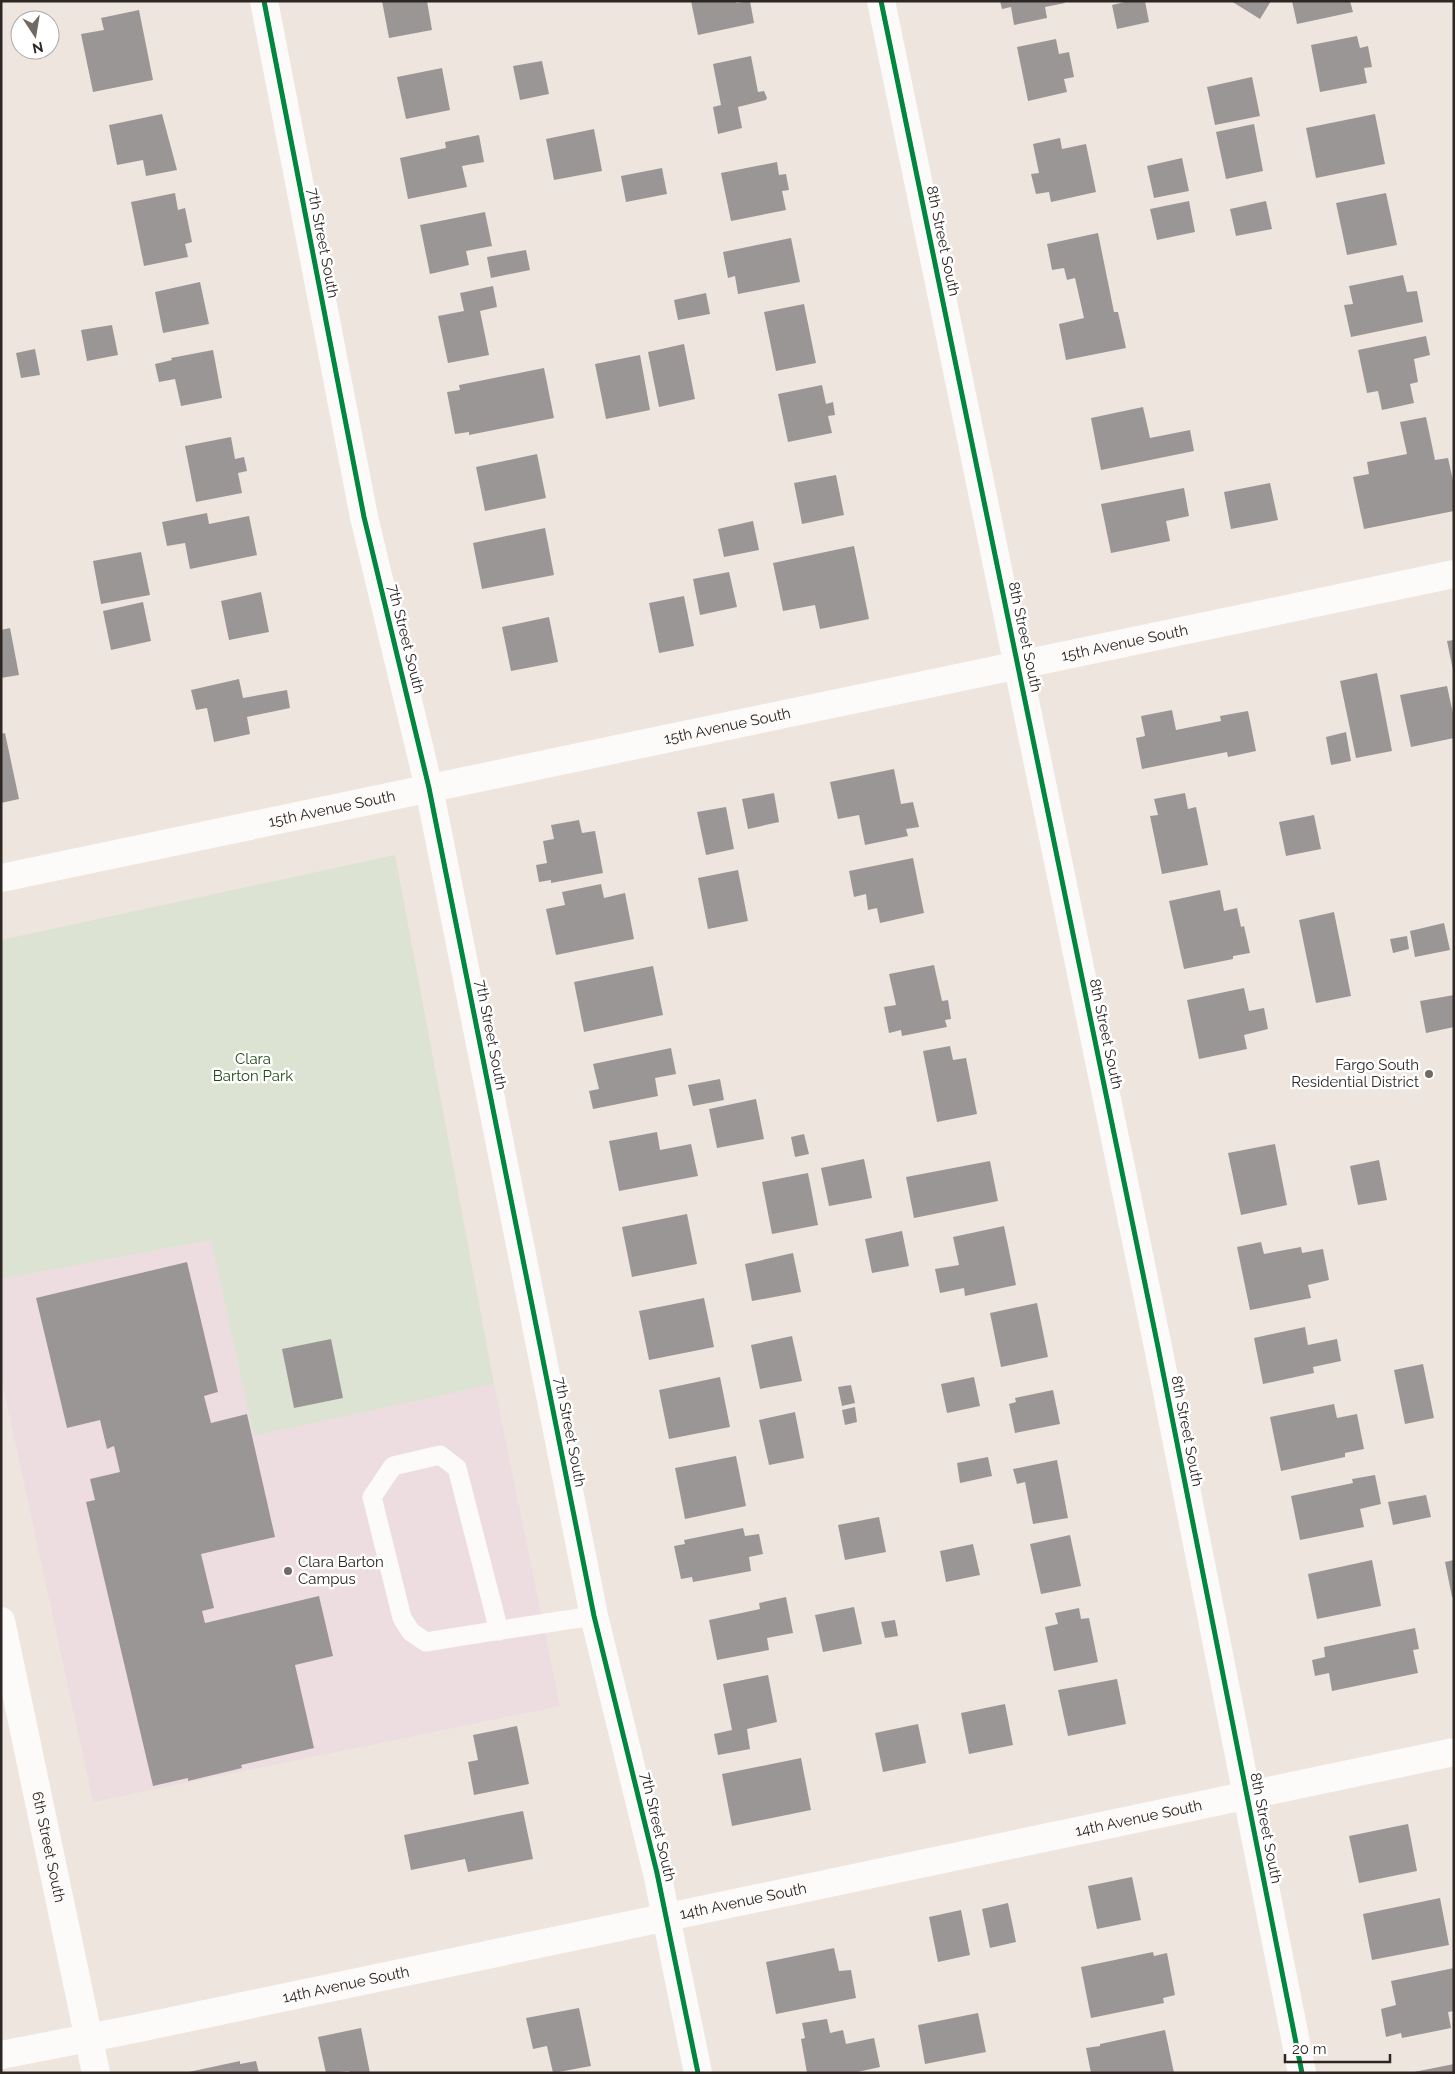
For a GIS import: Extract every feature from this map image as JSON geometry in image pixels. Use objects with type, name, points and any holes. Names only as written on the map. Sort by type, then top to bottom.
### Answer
[{"type":"street","name":"7th Street South","points":[[264,1],[364,517],[429,788],[594,1616],[657,1873],[698,2073]]},
{"type":"street","name":"8th Street South","points":[[882,1],[1158,1347],[1302,2073]]},
{"type":"street","name":"15th Avenue South","points":[[1,878],[1454,574]]},
{"type":"street","name":"6th Street South","points":[[1,1621],[96,2073]]},
{"type":"street","name":"14th Avenue South","points":[[1,2055],[666,1918],[1454,1752]]},
{"type":"lane","points":[[498,1631],[457,1468],[440,1455],[393,1466],[372,1497],[402,1618],[412,1632],[426,1642],[498,1631],[594,1616]]},
{"type":"shaded area","name":"Clara Barton Campus","points":[[211,1240],[254,1436],[494,1384],[560,1706],[93,1802],[1,1377],[1,1279]]},
{"type":"green space","name":"Clara Barton Park","points":[[395,855],[494,1384],[254,1436],[211,1240],[1,1279],[1,940]]},
{"type":"building","points":[[382,1],[427,1],[432,30],[389,38]]},
{"type":"building","points":[[691,1],[735,1],[736,3],[750,1],[754,23],[698,35]]},
{"type":"building","points":[[1000,1],[1064,1],[1065,3],[1045,7],[1047,18],[1014,25],[1011,7],[1002,9]]},
{"type":"building","points":[[1129,1],[1145,1],[1149,22],[1117,29],[1112,5]]},
{"type":"building","points":[[1231,1],[1271,1],[1260,19]]},
{"type":"building","points":[[1292,1],[1350,1],[1353,12],[1297,24]]},
{"type":"building","points":[[139,10],[153,80],[93,92],[81,34],[104,30],[101,18]]},
{"type":"building","points":[[1357,36],[1360,48],[1368,46],[1372,67],[1364,68],[1367,83],[1320,92],[1311,45]]},
{"type":"building","points":[[1056,39],[1059,54],[1069,52],[1074,77],[1064,79],[1067,92],[1028,101],[1017,47]]},
{"type":"building","points":[[751,56],[758,92],[764,91],[767,98],[766,100],[738,107],[742,128],[718,134],[713,107],[721,105],[713,64]]},
{"type":"building","points":[[542,61],[549,94],[520,100],[513,66]]},
{"type":"building","points":[[442,68],[450,110],[406,119],[397,77]]},
{"type":"building","points":[[1252,77],[1260,116],[1215,125],[1207,87]]},
{"type":"building","points":[[162,114],[177,170],[146,176],[143,160],[117,165],[109,125]]},
{"type":"building","points":[[1375,114],[1385,164],[1316,178],[1306,128]]},
{"type":"building","points":[[1254,124],[1263,171],[1226,179],[1216,132]]},
{"type":"building","points":[[594,129],[602,171],[554,180],[546,139]]},
{"type":"building","points":[[479,135],[484,162],[462,166],[467,187],[408,199],[400,158],[446,148],[445,142]]},
{"type":"building","points":[[1060,138],[1062,149],[1086,144],[1096,192],[1051,202],[1049,192],[1036,194],[1031,174],[1039,173],[1033,144]]},
{"type":"building","points":[[1182,158],[1189,191],[1154,198],[1147,166]]},
{"type":"building","points":[[777,162],[779,175],[786,174],[789,190],[782,191],[786,210],[731,221],[721,173]]},
{"type":"building","points":[[662,168],[667,194],[626,202],[621,176]]},
{"type":"building","points":[[175,193],[178,210],[185,208],[192,242],[185,244],[188,257],[144,266],[131,202]]},
{"type":"building","points":[[1386,193],[1397,245],[1347,255],[1336,203]]},
{"type":"building","points":[[1189,201],[1195,232],[1157,240],[1150,209]]},
{"type":"building","points":[[1266,201],[1272,229],[1236,236],[1230,209]]},
{"type":"building","points":[[485,212],[492,246],[466,251],[469,265],[430,274],[420,225]]},
{"type":"building","points":[[1098,233],[1114,312],[1118,312],[1126,348],[1066,360],[1059,324],[1084,318],[1075,278],[1067,280],[1064,268],[1052,270],[1047,244]]},
{"type":"building","points":[[791,238],[800,282],[738,294],[735,276],[728,278],[723,252]]},
{"type":"building","points":[[526,250],[530,270],[491,278],[487,257]]},
{"type":"building","points":[[1403,275],[1407,292],[1417,291],[1423,322],[1351,337],[1344,305],[1353,304],[1349,286]]},
{"type":"building","points":[[200,282],[209,324],[163,333],[155,292]]},
{"type":"building","points":[[493,286],[497,307],[480,311],[489,355],[448,363],[438,316],[464,311],[460,293]]},
{"type":"building","points":[[706,293],[710,314],[678,320],[674,300]]},
{"type":"building","points":[[804,304],[816,363],[776,371],[764,312]]},
{"type":"building","points":[[112,325],[118,355],[87,361],[81,330]]},
{"type":"building","points":[[1426,336],[1430,355],[1414,359],[1418,382],[1410,384],[1414,403],[1382,410],[1378,391],[1367,393],[1358,350]]},
{"type":"building","points":[[684,344],[695,399],[659,407],[648,352]]},
{"type":"building","points":[[35,349],[40,375],[21,378],[16,353]]},
{"type":"building","points":[[213,350],[222,398],[181,406],[175,379],[159,382],[155,364],[172,360],[171,358]]},
{"type":"building","points":[[640,355],[650,410],[606,419],[595,364]]},
{"type":"building","points":[[544,368],[554,418],[469,435],[469,432],[455,434],[447,392],[460,390],[459,385]]},
{"type":"building","points":[[822,385],[826,404],[833,402],[835,415],[828,416],[832,433],[788,442],[778,394]]},
{"type":"building","points":[[1143,407],[1150,438],[1190,430],[1194,451],[1101,470],[1091,418]]},
{"type":"building","points":[[1426,417],[1435,460],[1448,458],[1454,485],[1454,511],[1364,529],[1353,477],[1369,474],[1367,462],[1407,454],[1400,422]]},
{"type":"building","points":[[231,437],[235,459],[244,457],[247,471],[238,473],[242,493],[196,502],[185,446]]},
{"type":"building","points":[[537,454],[546,498],[485,511],[476,467]]},
{"type":"building","points":[[836,475],[844,515],[802,524],[794,483]]},
{"type":"building","points":[[1270,483],[1278,520],[1231,529],[1224,492]]},
{"type":"building","points":[[1184,488],[1189,516],[1166,521],[1170,541],[1111,553],[1101,504]]},
{"type":"building","points":[[207,513],[209,524],[249,516],[257,555],[190,569],[185,543],[167,546],[162,522]]},
{"type":"building","points":[[753,521],[759,550],[724,557],[718,529]]},
{"type":"building","points":[[545,528],[554,575],[482,589],[473,543]]},
{"type":"building","points":[[854,546],[869,619],[820,629],[815,605],[783,611],[773,563]]},
{"type":"building","points":[[141,552],[150,595],[101,604],[93,561]]},
{"type":"building","points":[[729,572],[737,607],[700,615],[693,579]]},
{"type":"building","points":[[261,592],[269,632],[229,640],[221,601]]},
{"type":"building","points":[[684,596],[694,646],[659,653],[649,603]]},
{"type":"building","points":[[143,602],[151,641],[111,650],[103,611]]},
{"type":"building","points":[[549,617],[558,662],[511,671],[502,627]]},
{"type":"building","points":[[10,628],[19,675],[1,678],[1,630]]},
{"type":"building","points":[[1454,640],[1454,670],[1453,670],[1447,641]]},
{"type":"building","points":[[1377,673],[1392,751],[1356,758],[1340,681]]},
{"type":"building","points":[[239,679],[243,698],[287,690],[290,708],[247,717],[250,734],[214,742],[207,708],[196,710],[191,690]]},
{"type":"building","points":[[1447,686],[1454,718],[1454,738],[1411,747],[1400,695]]},
{"type":"building","points":[[1172,710],[1176,730],[1221,721],[1220,716],[1248,711],[1256,751],[1228,757],[1227,752],[1142,769],[1136,738],[1145,736],[1141,716]]},
{"type":"building","points":[[1346,732],[1351,761],[1331,765],[1326,737]]},
{"type":"building","points":[[5,733],[19,799],[1,803],[1,734]]},
{"type":"building","points":[[894,769],[901,804],[913,802],[919,827],[906,829],[908,836],[865,845],[859,815],[838,819],[830,782]]},
{"type":"building","points":[[774,793],[779,822],[748,829],[742,799]]},
{"type":"building","points":[[1185,793],[1188,809],[1196,807],[1208,865],[1162,874],[1150,816],[1158,815],[1154,799]]},
{"type":"building","points":[[726,807],[734,849],[706,855],[697,812]]},
{"type":"building","points":[[1314,815],[1321,849],[1286,856],[1279,822]]},
{"type":"building","points":[[579,820],[582,833],[595,831],[603,873],[551,883],[551,880],[539,882],[536,865],[547,863],[543,841],[554,839],[551,825]]},
{"type":"building","points":[[913,858],[924,913],[880,923],[877,908],[868,910],[866,894],[854,897],[849,871]]},
{"type":"building","points":[[738,870],[748,921],[708,929],[698,878]]},
{"type":"building","points":[[601,884],[604,898],[625,893],[634,939],[556,955],[546,909],[565,905],[562,892]]},
{"type":"building","points":[[1220,890],[1224,911],[1237,908],[1241,927],[1244,926],[1250,953],[1233,956],[1233,959],[1184,969],[1169,901]]},
{"type":"building","points":[[1334,912],[1351,996],[1316,1003],[1299,920]]},
{"type":"building","points":[[1444,923],[1450,950],[1415,957],[1410,931]]},
{"type":"building","points":[[1407,936],[1409,949],[1393,953],[1390,939]]},
{"type":"building","points":[[934,965],[942,1001],[948,1000],[951,1019],[945,1020],[947,1027],[902,1036],[901,1030],[889,1033],[884,1007],[896,1005],[889,974]]},
{"type":"building","points":[[653,966],[663,1015],[584,1032],[574,982]]},
{"type":"building","points":[[1244,988],[1249,1011],[1264,1008],[1268,1029],[1244,1035],[1247,1049],[1199,1059],[1187,1000]]},
{"type":"building","points":[[1454,995],[1454,1027],[1426,1033],[1420,1001]]},
{"type":"building","points":[[950,1046],[953,1060],[966,1058],[977,1114],[937,1122],[923,1051]]},
{"type":"building","points":[[671,1048],[676,1074],[655,1078],[658,1096],[593,1109],[589,1091],[599,1089],[593,1064]]},
{"type":"building","points":[[720,1079],[724,1100],[693,1106],[688,1085]]},
{"type":"building","points":[[756,1099],[764,1139],[717,1148],[709,1109]]},
{"type":"building","points":[[657,1132],[660,1150],[691,1144],[698,1176],[619,1191],[609,1141]]},
{"type":"building","points":[[804,1134],[809,1154],[795,1157],[791,1137]]},
{"type":"building","points":[[1275,1144],[1287,1205],[1241,1215],[1228,1153]]},
{"type":"building","points":[[864,1159],[872,1198],[829,1206],[821,1168]]},
{"type":"building","points":[[1379,1160],[1387,1200],[1358,1205],[1350,1166]]},
{"type":"building","points":[[990,1161],[998,1201],[914,1218],[906,1177]]},
{"type":"building","points":[[808,1173],[818,1225],[772,1234],[762,1182]]},
{"type":"building","points":[[687,1214],[697,1264],[632,1277],[622,1227]]},
{"type":"building","points":[[1004,1226],[1016,1285],[965,1296],[964,1288],[940,1293],[935,1269],[959,1265],[953,1237]]},
{"type":"building","points":[[902,1231],[909,1266],[872,1273],[865,1239]]},
{"type":"building","points":[[1261,1242],[1264,1254],[1301,1247],[1302,1253],[1323,1249],[1329,1280],[1308,1285],[1311,1298],[1250,1310],[1237,1247]]},
{"type":"building","points":[[793,1253],[801,1292],[752,1301],[745,1264]]},
{"type":"building","points":[[187,1262],[218,1392],[204,1396],[211,1423],[247,1414],[275,1537],[201,1554],[214,1608],[202,1611],[205,1623],[319,1596],[333,1656],[295,1665],[314,1748],[241,1765],[242,1768],[188,1781],[188,1778],[153,1786],[86,1502],[95,1500],[90,1479],[120,1472],[114,1446],[107,1449],[100,1420],[67,1428],[36,1298]]},
{"type":"building","points":[[704,1298],[714,1347],[649,1360],[639,1311]]},
{"type":"building","points":[[1037,1303],[1048,1357],[1001,1367],[990,1313]]},
{"type":"building","points":[[1305,1327],[1308,1345],[1337,1339],[1341,1361],[1313,1367],[1314,1373],[1263,1384],[1254,1338]]},
{"type":"building","points":[[792,1336],[802,1381],[760,1389],[751,1345]]},
{"type":"building","points":[[331,1339],[343,1398],[294,1408],[282,1349]]},
{"type":"building","points":[[1423,1364],[1434,1418],[1405,1424],[1394,1370]]},
{"type":"building","points":[[720,1377],[730,1427],[669,1439],[659,1390]]},
{"type":"building","points":[[974,1377],[980,1406],[947,1413],[941,1384]]},
{"type":"building","points":[[851,1385],[855,1403],[842,1406],[838,1387]]},
{"type":"building","points":[[1053,1390],[1060,1424],[1015,1433],[1009,1404],[1016,1402],[1015,1398]]},
{"type":"building","points":[[1334,1404],[1337,1418],[1357,1414],[1364,1449],[1345,1453],[1345,1457],[1281,1471],[1270,1417]]},
{"type":"building","points":[[855,1407],[857,1422],[845,1425],[842,1410]]},
{"type":"building","points":[[795,1412],[804,1458],[769,1465],[759,1420]]},
{"type":"building","points":[[736,1456],[746,1506],[685,1519],[675,1468]]},
{"type":"building","points":[[988,1457],[992,1476],[960,1483],[957,1463]]},
{"type":"building","points":[[1057,1460],[1068,1518],[1033,1524],[1025,1482],[1017,1484],[1013,1469]]},
{"type":"building","points":[[1375,1475],[1381,1504],[1360,1509],[1364,1527],[1300,1540],[1291,1496],[1353,1483],[1352,1479]]},
{"type":"building","points":[[1426,1495],[1431,1517],[1393,1525],[1388,1502]]},
{"type":"building","points":[[879,1517],[886,1552],[845,1560],[838,1525]]},
{"type":"building","points":[[743,1528],[745,1536],[759,1534],[763,1554],[749,1557],[751,1571],[693,1582],[692,1577],[681,1579],[674,1546],[685,1544],[684,1540]]},
{"type":"building","points":[[1070,1535],[1081,1586],[1041,1594],[1030,1544]]},
{"type":"building","points":[[973,1544],[980,1575],[946,1582],[940,1551]]},
{"type":"building","points":[[1372,1560],[1381,1606],[1317,1619],[1308,1574]]},
{"type":"building","points":[[1454,1560],[1454,1597],[1452,1597],[1445,1562]]},
{"type":"building","points":[[786,1597],[793,1633],[767,1638],[769,1650],[717,1660],[709,1620],[760,1609],[759,1603]]},
{"type":"building","points":[[854,1607],[862,1644],[823,1652],[815,1615]]},
{"type":"building","points":[[1079,1608],[1081,1619],[1089,1618],[1098,1662],[1054,1671],[1045,1627],[1058,1624],[1055,1613]]},
{"type":"building","points":[[895,1620],[898,1636],[885,1638],[881,1622]]},
{"type":"building","points":[[1415,1628],[1419,1649],[1413,1650],[1418,1673],[1332,1691],[1329,1673],[1315,1676],[1312,1660],[1325,1657],[1324,1647]]},
{"type":"building","points":[[768,1675],[777,1722],[747,1729],[750,1749],[718,1755],[714,1734],[732,1730],[723,1684]]},
{"type":"building","points":[[1117,1679],[1126,1724],[1068,1736],[1058,1690]]},
{"type":"building","points":[[1005,1704],[1013,1745],[969,1754],[961,1713]]},
{"type":"building","points":[[918,1724],[926,1763],[883,1772],[875,1733]]},
{"type":"building","points":[[517,1726],[529,1784],[474,1795],[468,1762],[478,1760],[473,1735]]},
{"type":"building","points":[[801,1758],[811,1810],[732,1826],[722,1774]]},
{"type":"building","points":[[523,1811],[533,1859],[468,1872],[465,1859],[411,1870],[404,1835]]},
{"type":"building","points":[[1408,1824],[1417,1871],[1359,1883],[1349,1836]]},
{"type":"building","points":[[1132,1877],[1141,1920],[1097,1929],[1088,1886]]},
{"type":"building","points":[[1440,1898],[1449,1945],[1372,1960],[1363,1914]]},
{"type":"building","points":[[1008,1903],[1016,1942],[990,1948],[982,1909]]},
{"type":"building","points":[[961,1910],[970,1955],[938,1962],[929,1917]]},
{"type":"building","points":[[834,1948],[839,1971],[851,1970],[856,1998],[776,2014],[766,1962]]},
{"type":"building","points":[[1153,1952],[1154,1956],[1167,1953],[1175,1995],[1163,1998],[1164,2003],[1091,2018],[1081,1967]]},
{"type":"building","points":[[1454,1968],[1454,2011],[1448,2012],[1451,2028],[1402,2038],[1401,2033],[1386,2037],[1381,2009],[1396,2005],[1391,1981]]},
{"type":"building","points":[[579,2008],[591,2066],[553,2073],[547,2046],[533,2049],[526,2018]]},
{"type":"building","points":[[978,2013],[986,2052],[925,2064],[918,2025]]},
{"type":"building","points":[[827,2019],[830,2033],[843,2030],[846,2044],[874,2038],[880,2067],[853,2073],[807,2073],[801,2039],[805,2038],[802,2023]]},
{"type":"building","points":[[361,2028],[370,2073],[350,2073],[349,2071],[326,2073],[318,2037]]},
{"type":"building","points":[[1165,2030],[1174,2073],[1091,2073],[1086,2048]]},
{"type":"building","points":[[240,2061],[240,2064],[256,2061],[259,2073],[184,2073]]},
{"type":"building","points":[[1454,2064],[1454,2073],[1414,2073],[1414,2072]]},
{"type":"cycle path","points":[[264,1],[364,517],[429,788],[594,1616],[657,1873],[698,2073]]},
{"type":"cycle path","points":[[881,1],[1158,1347],[1302,2073]]},
{"type":"place","name":"Fargo South Residential District","points":[[1429,1074]]},
{"type":"place","name":"Clara Barton Campus","points":[[288,1571]]}]
